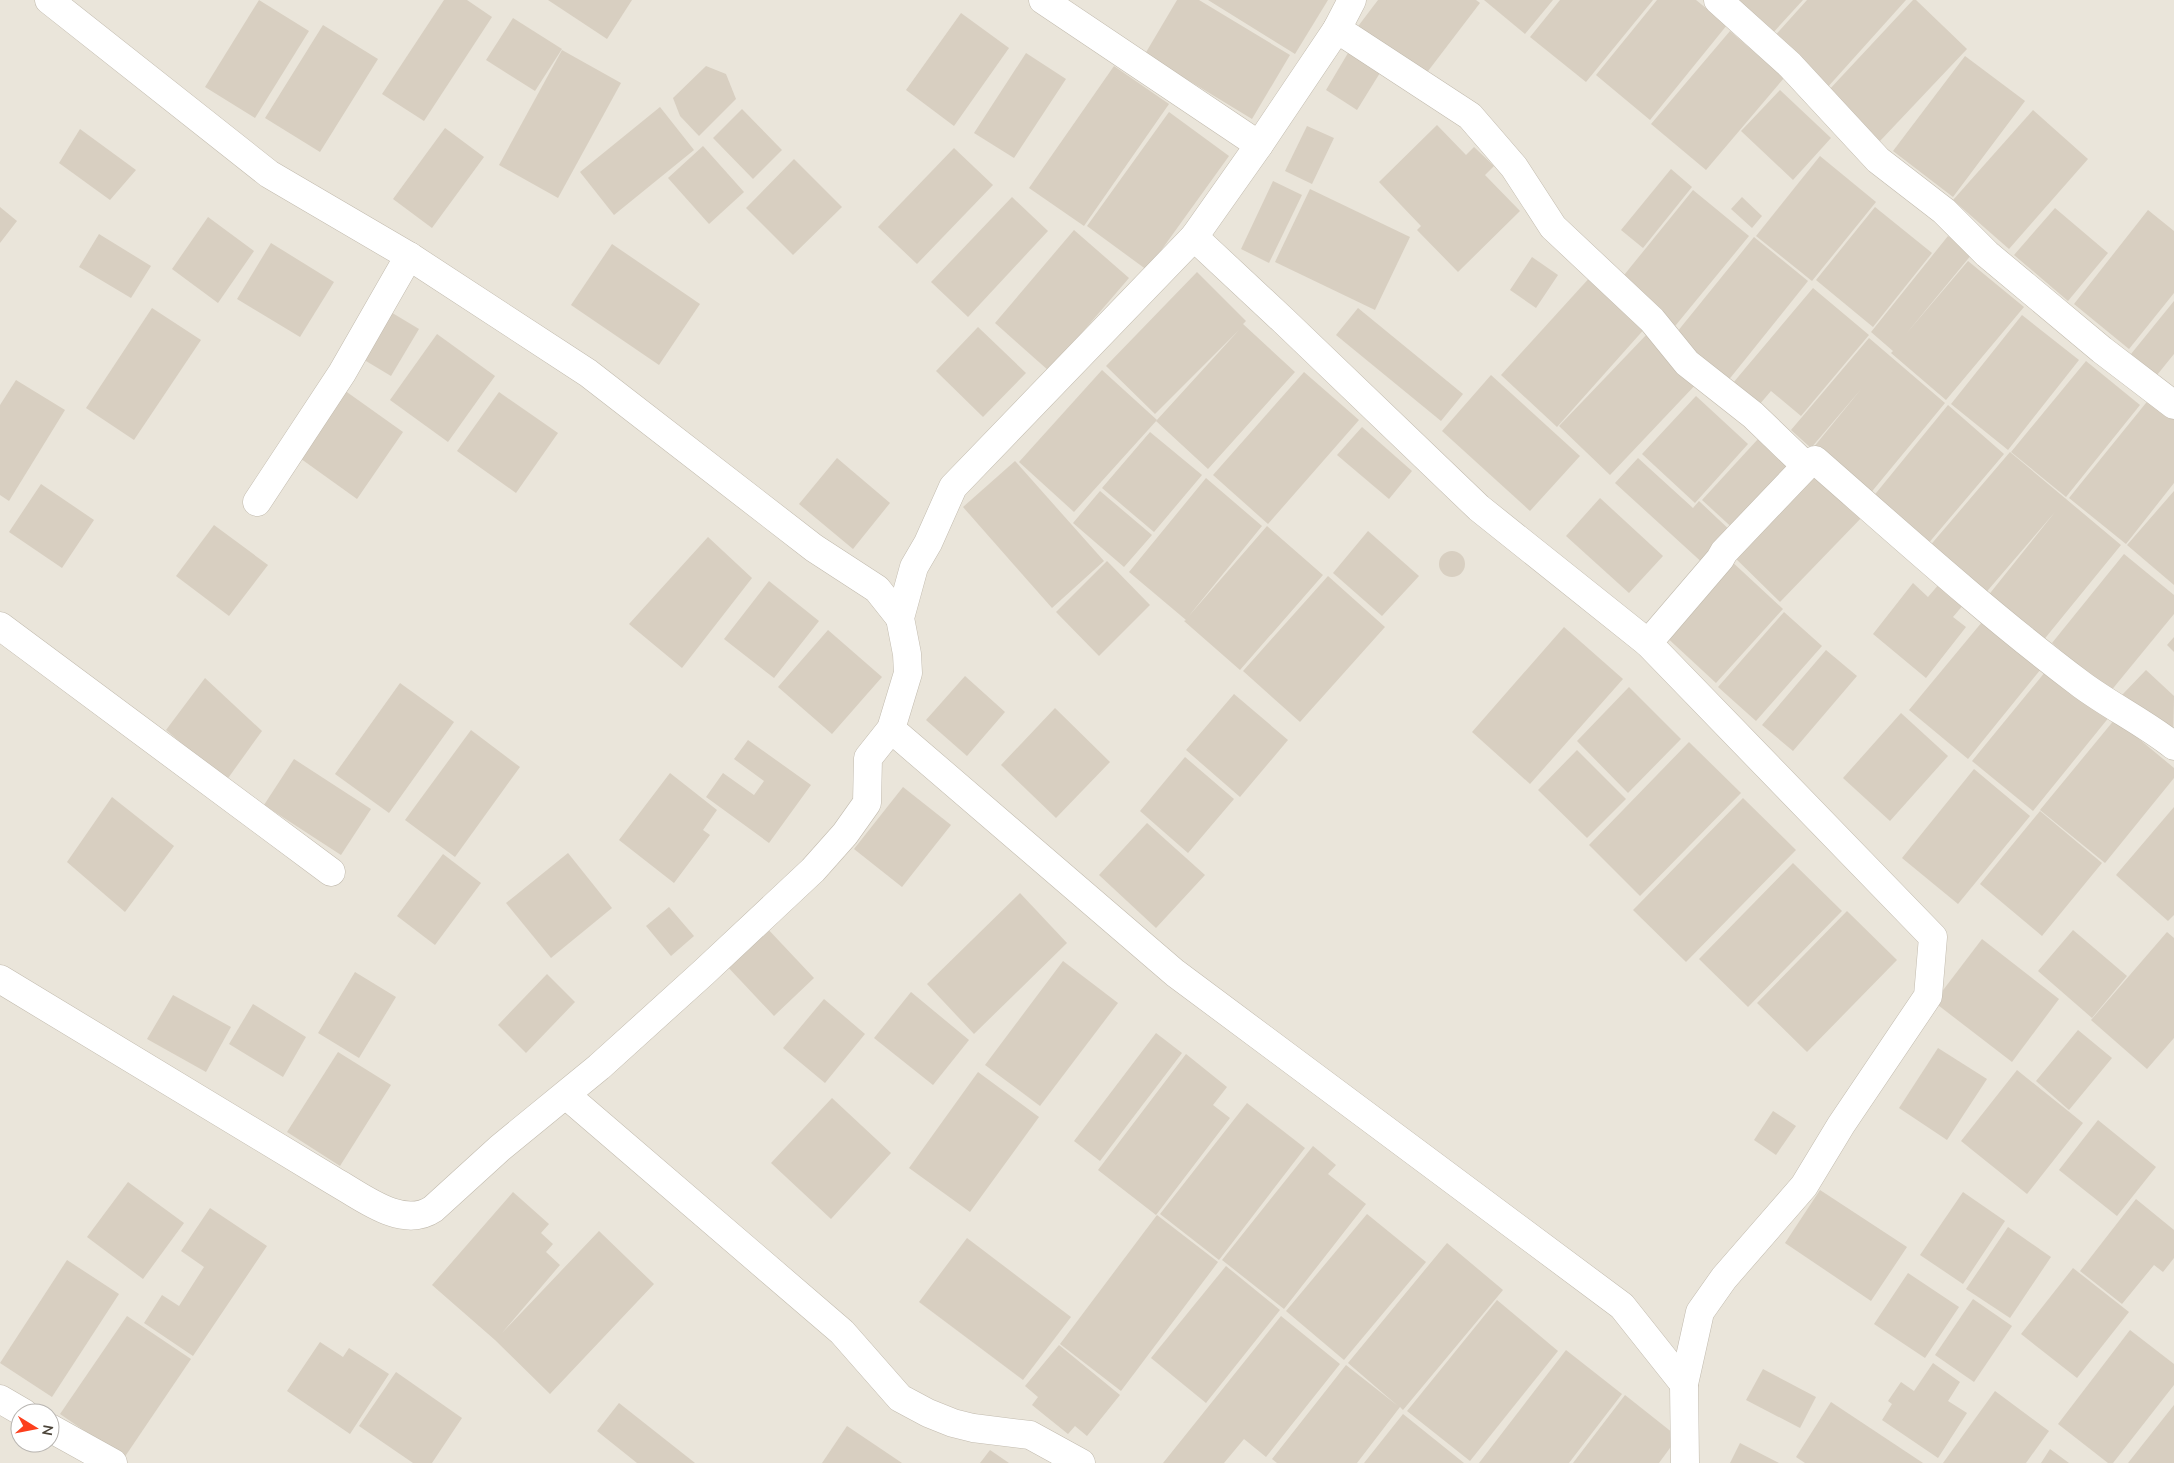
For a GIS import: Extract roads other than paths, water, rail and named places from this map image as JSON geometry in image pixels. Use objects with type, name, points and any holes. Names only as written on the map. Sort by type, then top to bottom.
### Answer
[{"type":"street","points":[[49,0],[269,174],[409,256],[588,374],[814,548],[877,589],[900,618]]},
{"type":"street","points":[[1043,0],[1259,145]]},
{"type":"street","points":[[0,979],[334,1181],[397,1215],[418,1216],[428,1212],[500,1148],[566,1095],[813,870],[845,834],[867,803],[868,758],[891,729],[908,673],[907,654],[900,618],[914,567],[928,543],[954,487],[1194,237],[1337,29],[1352,0]]},
{"type":"street","points":[[1718,0],[1790,65],[1878,160],[1944,211],[1987,254],[2102,350],[2174,405]]},
{"type":"street","points":[[1337,29],[1470,116],[1514,167],[1553,227],[1652,320],[1687,363],[1753,415],[1806,466]]},
{"type":"street","points":[[1194,237],[1479,508],[1648,643],[1933,937],[1928,996],[1841,1124],[1804,1186],[1724,1278],[1700,1312],[1684,1384],[1685,1463]]},
{"type":"street","points":[[257,502],[342,373],[409,256]]},
{"type":"street","points":[[1648,643],[1724,552],[1806,466],[1815,460],[1986,609],[2084,686],[2151,728],[2174,746]]},
{"type":"street","points":[[0,626],[331,872]]},
{"type":"street","points":[[891,729],[1175,973],[1622,1306],[1684,1384]]},
{"type":"street","points":[[566,1095],[842,1332],[900,1398],[928,1413],[953,1423],[973,1428],[1030,1435],[1081,1463]]},
{"type":"street","points":[[60,1434],[113,1463]]}]
